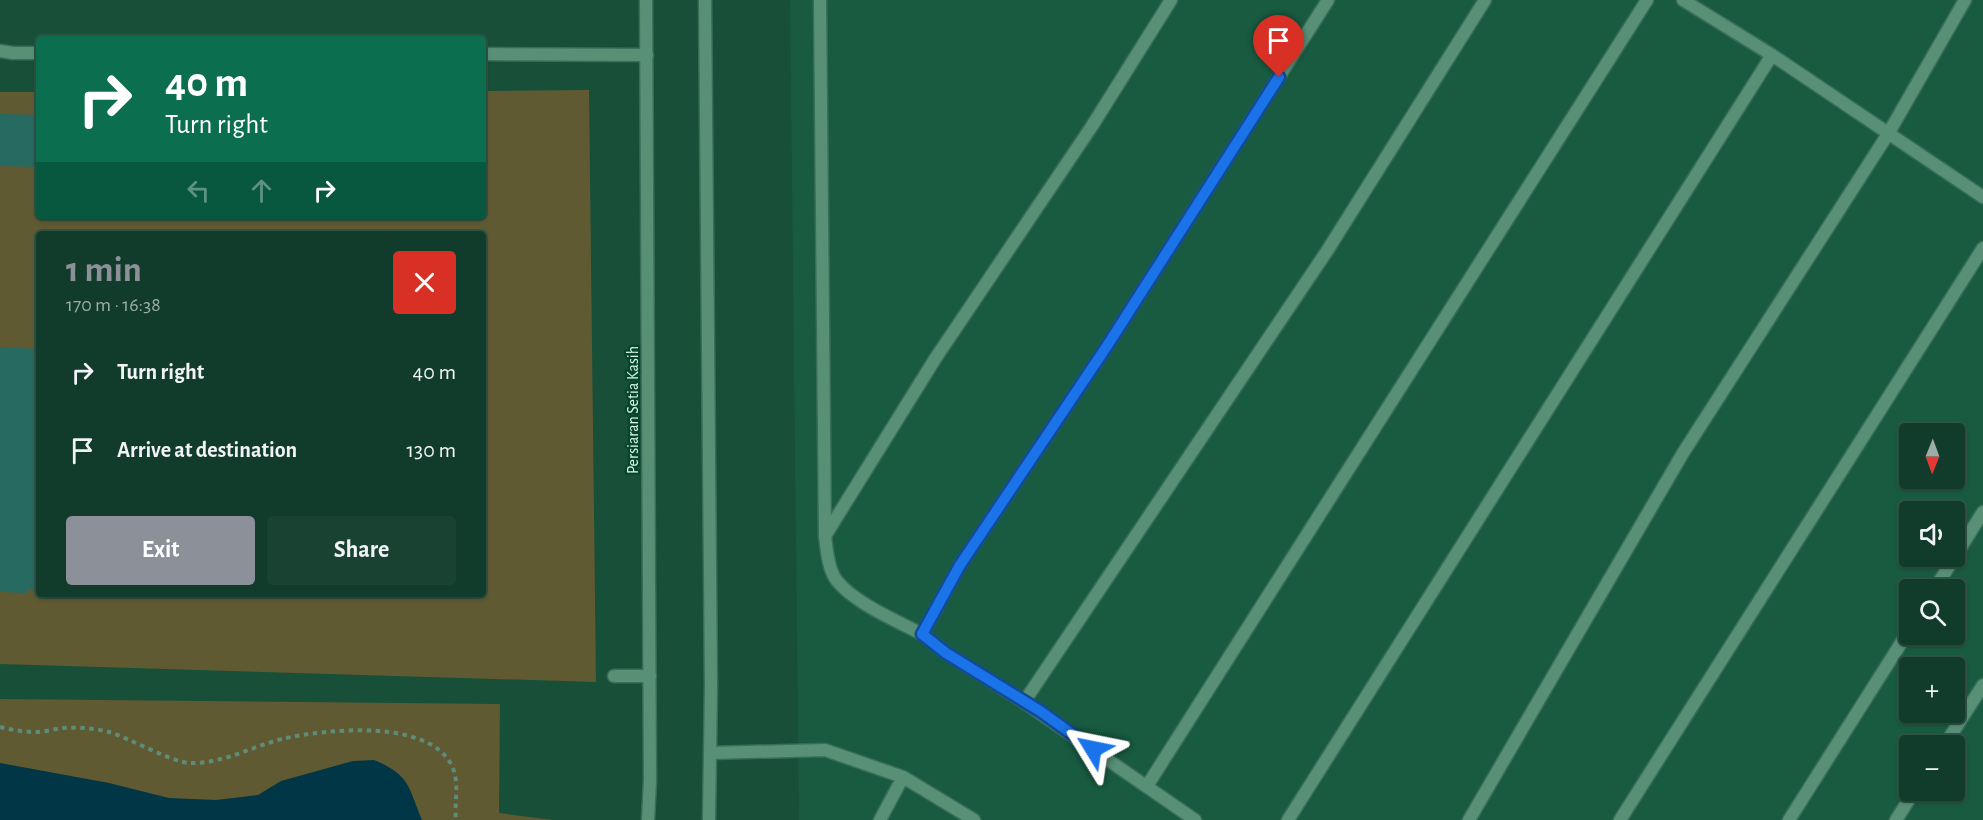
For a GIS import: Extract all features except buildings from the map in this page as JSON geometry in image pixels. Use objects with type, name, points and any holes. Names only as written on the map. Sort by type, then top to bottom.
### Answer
[{"type":"street","name":"Persiaran Setia Kasih","points":[[646,0],[650,676],[648,820]]},
{"type":"street","points":[[705,0],[709,820]]},
{"type":"street","points":[[820,0],[825,536],[828,560],[837,581],[854,596],[922,634],[946,653],[1024,702],[1195,820]]},
{"type":"street","points":[[825,536],[935,359],[1092,126],[1171,0]]},
{"type":"street","points":[[922,634],[960,565],[1107,346],[1328,0]]},
{"type":"street","points":[[1024,702],[1327,250],[1485,0]]},
{"type":"street","points":[[1147,786],[1647,0]]},
{"type":"street","points":[[1683,0],[1772,55],[1983,197]]},
{"type":"street","points":[[1469,820],[1683,453],[1888,134],[1965,0]]},
{"type":"street","points":[[0,51],[36,54]]},
{"type":"street","points":[[486,54],[647,55]]},
{"type":"street","points":[[1288,820],[1772,55]]},
{"type":"street","points":[[1620,820],[1983,248]]},
{"type":"street","points":[[1941,579],[1983,512]]},
{"type":"street","points":[[1789,820],[1899,645]]},
{"type":"street","points":[[614,676],[650,676]]},
{"type":"street","points":[[1951,735],[1983,685]]},
{"type":"street","points":[[710,753],[825,750],[903,777],[974,820]]},
{"type":"street","points":[[880,820],[903,777]]},
{"type":"street","points":[[1896,820],[1908,801]]},
{"type":"path","points":[[0,728],[38,732],[63,728],[107,731],[187,763],[220,760],[279,740],[311,733],[375,731],[400,735],[422,740],[441,750],[452,767],[456,786],[456,820]]},
{"type":"shaded area","points":[[790,0],[1983,0],[1983,820],[799,820]]},
{"type":"shaded area","points":[[589,90],[596,682],[0,664],[0,92],[36,92],[36,219],[486,219],[486,91]]},
{"type":"shaded area","points":[[0,699],[500,704],[499,813],[553,820],[0,820]]},
{"type":"water","points":[[374,760],[395,771],[406,783],[422,820],[0,820],[0,763],[109,783],[169,798],[216,800],[258,795],[281,781],[353,761]]},
{"type":"route","points":[[1093,749],[1040,711],[946,653],[922,634],[960,565],[1107,346],[1279,77]]}]
